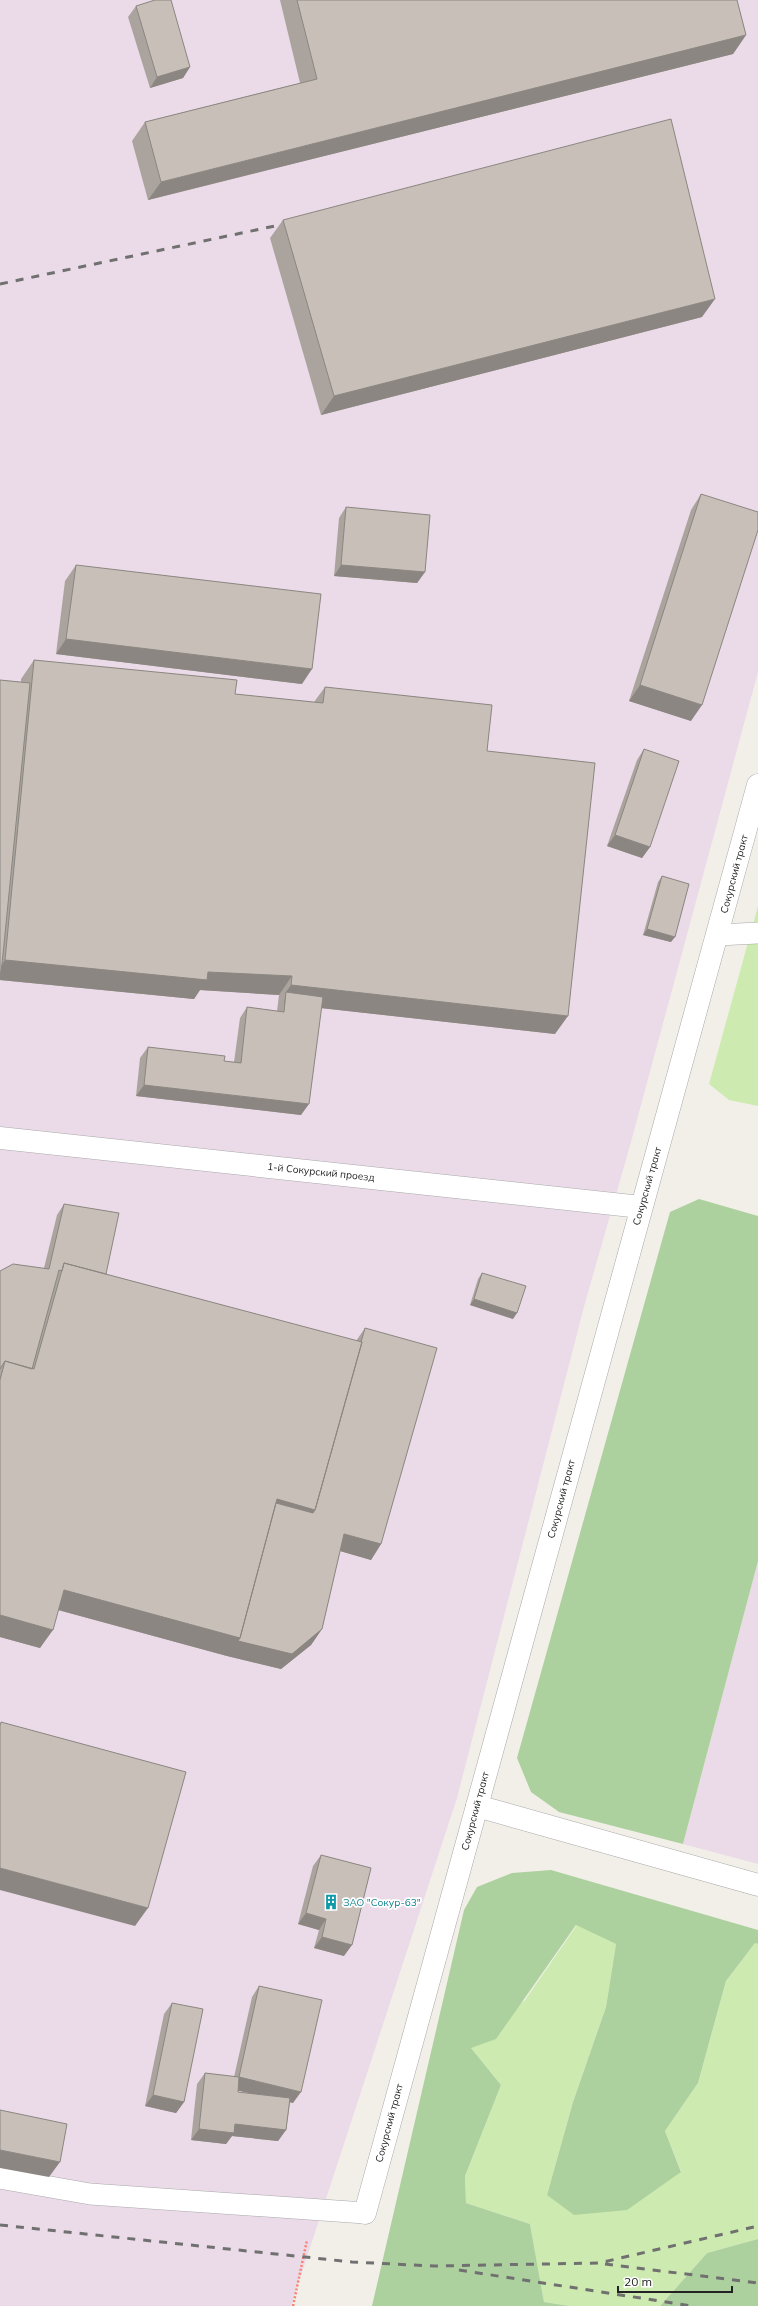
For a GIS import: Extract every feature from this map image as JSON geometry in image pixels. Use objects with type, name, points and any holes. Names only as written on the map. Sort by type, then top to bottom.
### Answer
[{"type":"street","name":"Сокурский тракт","points":[[365,2213],[641,1207],[718,935],[758,785]]},
{"type":"street","name":"1-й Сокурский проезд","points":[[0,1138],[641,1207]]},
{"type":"street","points":[[477,1806],[758,1886]]},
{"type":"lane","points":[[718,935],[758,934]]},
{"type":"lane","points":[[0,2178],[90,2194],[365,2213]]},
{"type":"path","points":[[293,2306],[314,2209]]},
{"type":"shaded area","points":[[0,0],[758,0],[758,672],[631,1142],[585,1303],[457,1798],[291,2306],[0,2306]]},
{"type":"shaded area","points":[[758,1561],[758,1864],[683,1844]]},
{"type":"green space","points":[[758,906],[758,1106],[729,1100],[709,1084]]},
{"type":"green space","points":[[699,1199],[758,1216],[758,1561],[683,1844],[559,1812],[531,1792],[517,1758],[670,1212]]},
{"type":"green space","points":[[551,1870],[758,1930],[758,1944],[755,1943],[726,1981],[698,2083],[665,2131],[681,2172],[627,2210],[574,2215],[547,2195],[573,2102],[606,2007],[616,1944],[576,1925],[496,2039],[471,2048],[501,2085],[465,2176],[466,2203],[530,2224],[544,2302],[570,2306],[372,2306],[464,1910],[477,1887],[512,1873]]},
{"type":"green space","points":[[577,1925],[616,1944],[606,2007],[573,2102],[547,2195],[681,2171],[665,2131],[698,2083],[726,1981],[755,1943],[758,1944],[758,2239],[707,2253],[660,2306],[570,2306],[544,2302],[530,2224],[466,2203],[465,2176],[501,2085],[471,2048],[525,2000]]},
{"type":"green space","points":[[758,2239],[758,2306],[660,2306],[707,2253]]},
{"type":"building","points":[[155,0],[171,0],[190,67],[157,77],[136,6]]},
{"type":"building","points":[[297,0],[737,0],[746,35],[161,182],[145,122],[317,79]]},
{"type":"building","points":[[671,119],[715,299],[334,396],[283,220]]},
{"type":"building","points":[[701,494],[758,512],[758,530],[702,705],[640,685]]},
{"type":"building","points":[[346,507],[430,515],[425,572],[341,565]]},
{"type":"building","points":[[76,565],[321,594],[312,669],[66,639]]},
{"type":"building","points":[[34,660],[237,680],[235,694],[323,703],[325,687],[492,705],[487,751],[595,763],[568,1016],[291,985],[292,976],[208,972],[207,980],[5,960]]},
{"type":"building","points":[[0,680],[30,683],[0,978]]},
{"type":"building","points":[[644,749],[679,761],[650,847],[615,835]]},
{"type":"building","points":[[662,876],[689,884],[675,937],[647,929]]},
{"type":"building","points":[[286,992],[323,997],[309,1104],[144,1085],[148,1047],[225,1056],[224,1061],[241,1063],[247,1007],[284,1012]]},
{"type":"building","points":[[64,1204],[119,1213],[106,1274],[64,1263],[62,1271],[59,1270],[32,1369],[5,1361],[0,1369],[0,1271],[13,1264],[49,1269]]},
{"type":"building","points":[[64,1263],[362,1342],[315,1510],[277,1499],[240,1638],[64,1590],[53,1630],[0,1615],[0,1380],[5,1361],[34,1369]]},
{"type":"building","points":[[482,1273],[526,1286],[517,1313],[474,1299]]},
{"type":"building","points":[[365,1328],[437,1348],[381,1544],[344,1534],[322,1629],[292,1654],[238,1641],[276,1503],[313,1513],[315,1510]]},
{"type":"building","points":[[1,1722],[186,1772],[148,1908],[0,1868]]},
{"type":"building","name":"ЗАО \"Сокур-63\"","points":[[321,1855],[371,1868],[352,1945],[322,1937],[326,1919],[306,1913]]},
{"type":"building","points":[[259,1986],[322,2000],[301,2092],[239,2077]]},
{"type":"building","points":[[172,2003],[203,2009],[184,2102],[153,2095]]},
{"type":"building","points":[[205,2073],[239,2077],[238,2092],[290,2098],[286,2130],[235,2124],[234,2133],[199,2129]]},
{"type":"building","points":[[0,2110],[67,2124],[60,2162],[0,2150]]},
{"type":"railway","points":[[0,284],[289,223]]},
{"type":"railway","points":[[0,2225],[352,2262],[434,2266],[599,2263],[758,2226]]},
{"type":"railway","points":[[605,2264],[758,2283]]},
{"type":"railway","points":[[459,2270],[692,2306]]},
{"type":"place","name":"ЗАО \"Сокур-63\"","points":[[331,1902]]}]
